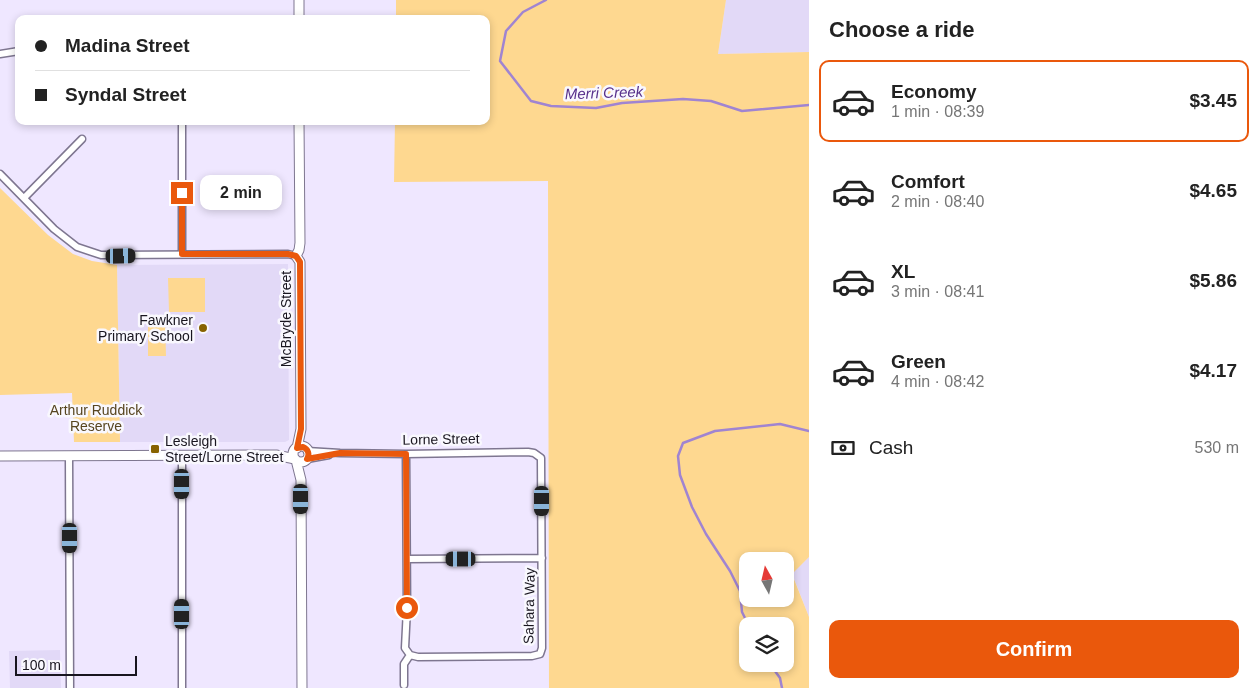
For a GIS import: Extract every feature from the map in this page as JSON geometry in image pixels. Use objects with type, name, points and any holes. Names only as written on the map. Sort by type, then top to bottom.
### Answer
[{"type":"street","points":[[299,0],[299,15]]},
{"type":"street","points":[[0,54],[15,52]]},
{"type":"street","points":[[182,125],[182,254]]},
{"type":"street","name":"McBryde Street","points":[[299,125],[300,243],[296,256],[300,262],[302,688]]},
{"type":"street","points":[[24,198],[82,140]]},
{"type":"street","points":[[0,174],[54,229],[77,247],[101,255],[288,254],[296,256]]},
{"type":"street","name":"Lorne Street","points":[[0,456],[528,452],[542,458]]},
{"type":"street","points":[[404,685],[404,664],[410,655],[404,648],[407,608],[406,454]]},
{"type":"street","points":[[182,455],[182,688]]},
{"type":"street","points":[[69,456],[70,688]]},
{"type":"street","name":"Sahara Way","points":[[410,655],[418,657],[525,656],[540,654],[542,648],[542,458]]},
{"type":"street","points":[[407,559],[542,558]]},
{"type":"shaded area","points":[[726,0],[809,0],[809,52],[718,54]]},
{"type":"shaded area","name":"Fawkner Primary School","points":[[288,264],[289,440],[285,442],[120,442],[117,265]]},
{"type":"shaded area","points":[[809,557],[809,617],[794,578],[794,571]]},
{"type":"shaded area","points":[[60,650],[61,688],[10,688],[9,651]]},
{"type":"green space","points":[[396,0],[726,0],[718,54],[809,52],[809,557],[794,572],[794,552],[739,552],[739,608],[794,608],[794,579],[809,617],[809,688],[549,688],[548,181],[394,182],[395,125],[490,125],[490,15],[396,15]]},
{"type":"green space","name":"Arthur Ruddick Reserve","points":[[0,188],[48,235],[73,254],[92,261],[117,265],[120,442],[74,442],[72,393],[0,395]]},
{"type":"green space","points":[[168,278],[205,278],[205,312],[169,312]]},
{"type":"green space","points":[[148,318],[165,318],[166,356],[148,356]]},
{"type":"waterway","name":"Merri Creek","points":[[546,0],[523,12],[506,31],[500,61],[531,101],[551,106],[596,108],[622,103],[683,99],[711,101],[742,111],[809,105]]},
{"type":"waterway","name":"Merri Creek","points":[[744,617],[742,612],[740,591],[692,507],[680,475],[678,456],[683,443],[715,431],[780,424],[809,431]]},
{"type":"waterway","name":"Merri Creek","points":[[776,672],[780,678],[782,688]]},
{"type":"place","name":"Fawkner Primary School","points":[[203,328]]},
{"type":"place","name":"Lesleigh Street/Lorne Street","points":[[155,449]]},
{"type":"route","points":[[182,193],[182,254],[288,254],[296,256],[300,262],[301,429],[297,448],[303,447],[307,450],[307,459],[340,453],[406,454],[407,608]]}]
